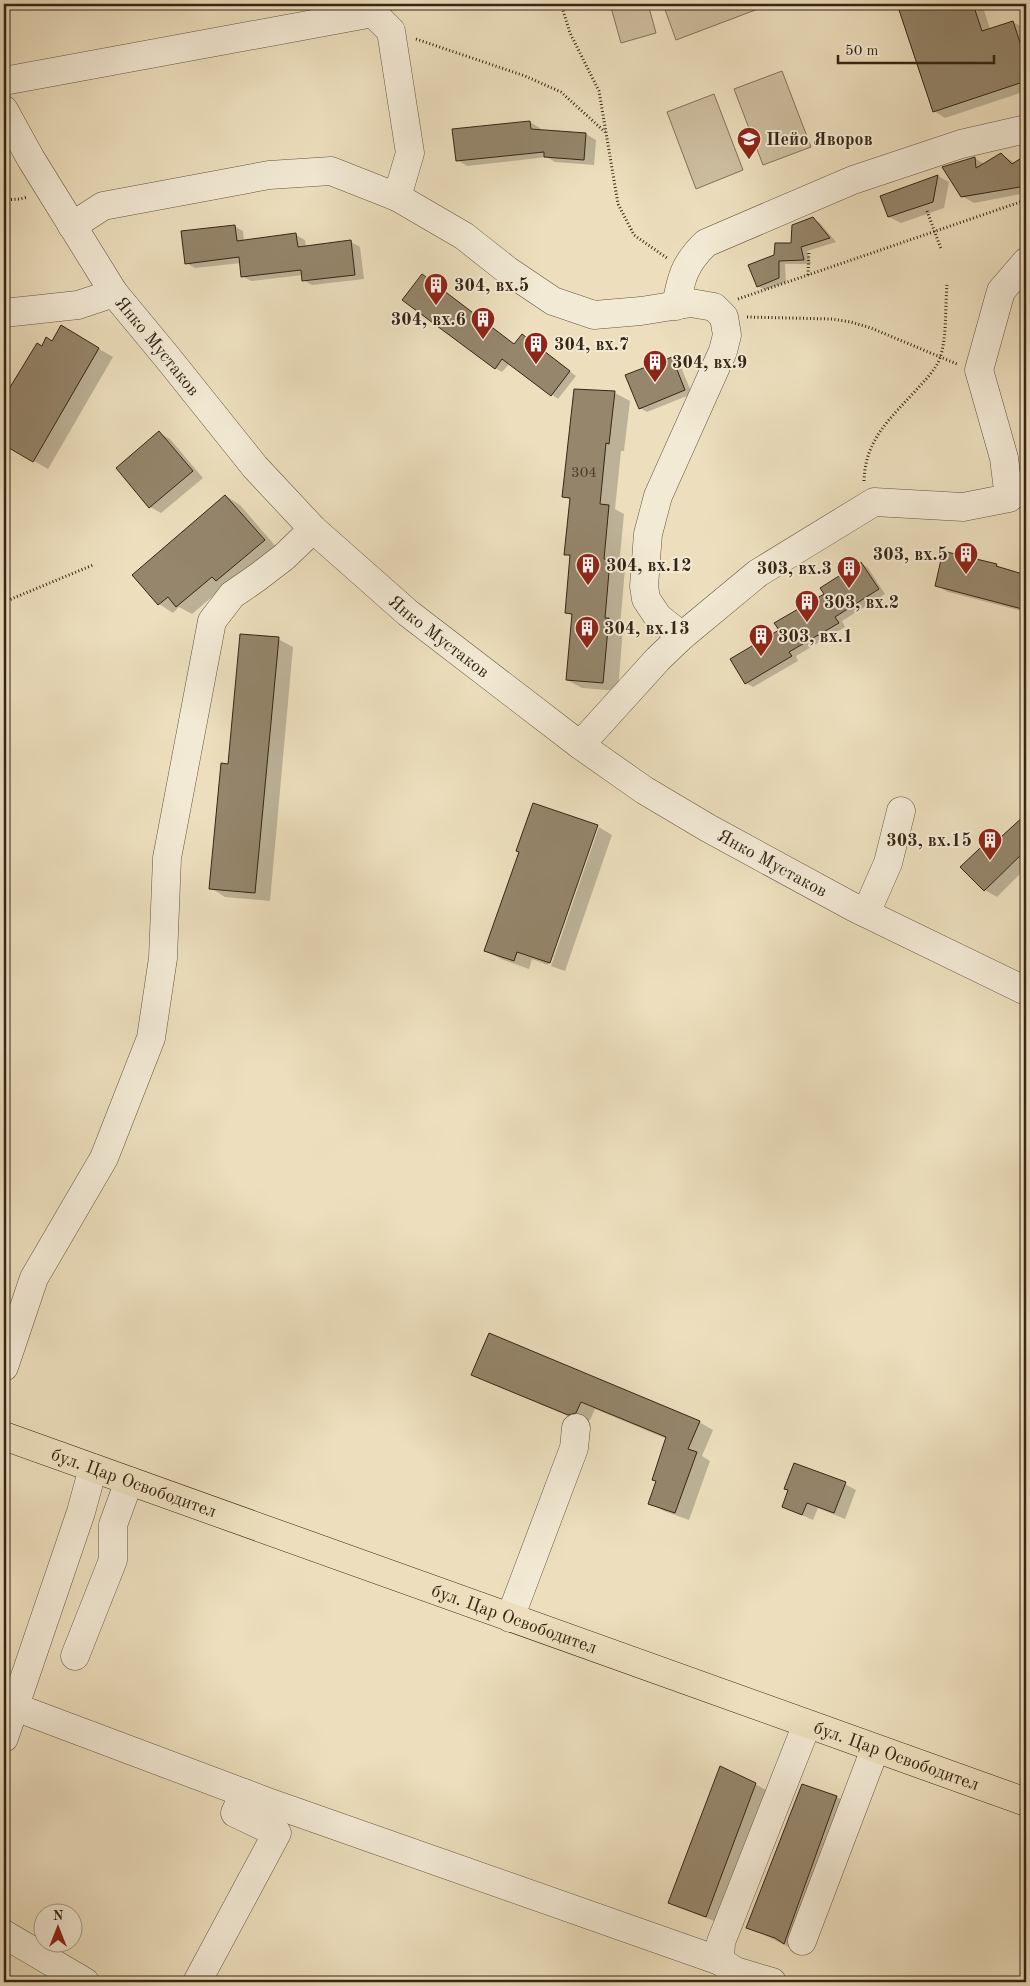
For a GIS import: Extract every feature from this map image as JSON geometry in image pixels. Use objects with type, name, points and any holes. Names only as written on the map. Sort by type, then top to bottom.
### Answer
[{"type":"main road","name":"бул. Цар Освободител","points":[[4,1436],[1026,1802]]},
{"type":"street","points":[[4,81],[380,16],[410,154],[397,197]]},
{"type":"street","name":"Янко Мустаков","points":[[4,110],[31,159],[114,293],[168,357],[255,467],[313,529],[408,614],[580,745],[644,790],[708,828],[866,913],[1026,991]]},
{"type":"street","points":[[676,306],[684,270],[692,255],[706,242],[853,180],[962,144],[1026,129]]},
{"type":"street","points":[[72,226],[103,206],[269,175],[331,171],[397,197],[464,236],[507,270],[553,301],[594,314],[641,311],[691,303],[719,312],[727,336],[723,351],[658,496],[648,534],[644,586],[646,599],[658,617],[682,636]]},
{"type":"street","points":[[580,745],[658,659],[682,636],[758,574],[874,502],[963,507],[1008,498],[1004,458],[979,370],[1001,291],[1026,262]]},
{"type":"street","points":[[4,313],[78,305],[114,293]]},
{"type":"street","points":[[4,1367],[34,1278],[104,1158],[151,1038],[163,958],[167,858],[212,622],[232,595],[284,557],[313,529]]},
{"type":"street","points":[[866,913],[888,863],[901,811]]},
{"type":"street","points":[[510,1618],[574,1448],[576,1428]]},
{"type":"street","points":[[4,1738],[81,1512],[93,1468]]},
{"type":"street","points":[[75,1656],[113,1560],[113,1525],[129,1481]]},
{"type":"street","points":[[14,1707],[244,1793],[720,1960],[734,1971],[772,1982]]},
{"type":"street","points":[[720,1960],[721,1942],[807,1724]]},
{"type":"street","points":[[802,1941],[876,1749]]},
{"type":"street","points":[[198,1982],[277,1833],[235,1813],[244,1793]]},
{"type":"street","points":[[4,1934],[85,1982]]},
{"type":"path","points":[[561,4],[570,33],[599,91],[618,204],[634,234],[684,270]]},
{"type":"path","points":[[380,16],[561,92],[606,133]]},
{"type":"path","points":[[719,312],[808,274],[1026,200]]},
{"type":"path","points":[[927,211],[941,250]]},
{"type":"path","points":[[808,251],[808,274]]},
{"type":"path","points":[[874,502],[864,483],[865,464],[870,447],[885,425],[934,370],[941,357],[947,285]]},
{"type":"path","points":[[719,312],[832,319],[850,322],[871,328],[941,357],[979,370]]},
{"type":"path","points":[[4,602],[93,566]]},
{"type":"shaded area","points":[[610,4],[648,4],[656,33],[621,43]]},
{"type":"shaded area","points":[[663,4],[756,4],[758,9],[676,40]]},
{"type":"shaded area","points":[[782,71],[811,147],[763,165],[734,89]]},
{"type":"shaded area","points":[[714,94],[743,170],[696,189],[667,112]]},
{"type":"building","points":[[897,4],[973,4],[982,31],[1013,21],[1026,61],[1026,81],[933,112]]},
{"type":"building","points":[[530,121],[531,129],[586,133],[584,160],[544,157],[544,152],[456,161],[452,129]]},
{"type":"building","points":[[1001,153],[1012,164],[1026,155],[1026,186],[961,197],[942,167],[975,157],[976,168]]},
{"type":"building","points":[[938,175],[933,202],[888,217],[880,196]]},
{"type":"building","points":[[813,217],[830,238],[801,247],[804,260],[779,261],[779,278],[757,287],[748,265],[774,255],[775,243],[791,243],[792,225]]},
{"type":"building","points":[[235,225],[237,241],[296,233],[298,247],[351,240],[355,275],[302,281],[301,270],[241,277],[239,257],[185,264],[181,231]]},
{"type":"building","points":[[422,274],[514,344],[522,334],[570,371],[551,396],[502,359],[495,369],[402,300]]},
{"type":"building","points":[[61,325],[99,348],[33,462],[4,445],[4,397],[37,343],[42,346],[46,337],[52,341]]},
{"type":"building","name":"304, вх.9","points":[[672,357],[685,390],[639,409],[625,375]]},
{"type":"building","points":[[574,389],[615,391],[609,444],[606,443],[600,504],[609,505],[604,559],[610,560],[605,618],[609,618],[603,683],[566,680],[572,614],[565,613],[570,555],[564,555],[570,498],[562,497]]},
{"type":"building","points":[[159,431],[193,471],[149,508],[116,468]]},
{"type":"building","points":[[225,495],[265,540],[216,581],[212,577],[176,607],[168,597],[158,605],[132,575]]},
{"type":"building","name":"303, вх.5","points":[[943,551],[997,564],[996,566],[1026,575],[1026,610],[935,586]]},
{"type":"building","points":[[861,562],[879,589],[835,617],[839,623],[789,652],[792,656],[745,684],[730,659],[779,630],[774,623],[824,594],[820,588]]},
{"type":"building","points":[[240,634],[279,637],[255,893],[209,889],[221,763],[228,764]]},
{"type":"building","points":[[533,803],[598,825],[550,963],[517,952],[514,961],[484,951],[519,852],[516,851]]},
{"type":"building","name":"303, вх.15","points":[[1026,814],[1026,850],[984,891],[960,867],[997,832],[1001,837]]},
{"type":"building","points":[[489,1333],[700,1421],[688,1449],[697,1452],[675,1513],[648,1504],[656,1481],[652,1480],[666,1437],[581,1402],[576,1413],[568,1415],[471,1375]]},
{"type":"building","points":[[794,1463],[846,1482],[834,1513],[807,1503],[802,1515],[782,1507],[788,1490],[784,1489]]},
{"type":"building","points":[[720,1766],[756,1783],[706,1917],[668,1903]]},
{"type":"building","points":[[802,1784],[837,1796],[784,1944],[775,1938],[746,1928]]},
{"type":"place","name":"Пейо Яворов","points":[[749,160]]},
{"type":"place","name":"304, вх.5","points":[[436,306]]},
{"type":"place","name":"304, вх.6","points":[[483,340]]},
{"type":"place","name":"304, вх.7","points":[[536,365]]},
{"type":"place","name":"304, вх.9","points":[[655,383]]},
{"type":"place","name":"303, вх.5","points":[[966,575]]},
{"type":"place","name":"304, вх.12","points":[[588,586]]},
{"type":"place","name":"303, вх.3","points":[[849,589]]},
{"type":"place","name":"303, вх.2","points":[[807,623]]},
{"type":"place","name":"304, вх.13","points":[[587,649]]},
{"type":"place","name":"303, вх.1","points":[[761,657]]},
{"type":"place","name":"303, вх.15","points":[[990,861]]}]
